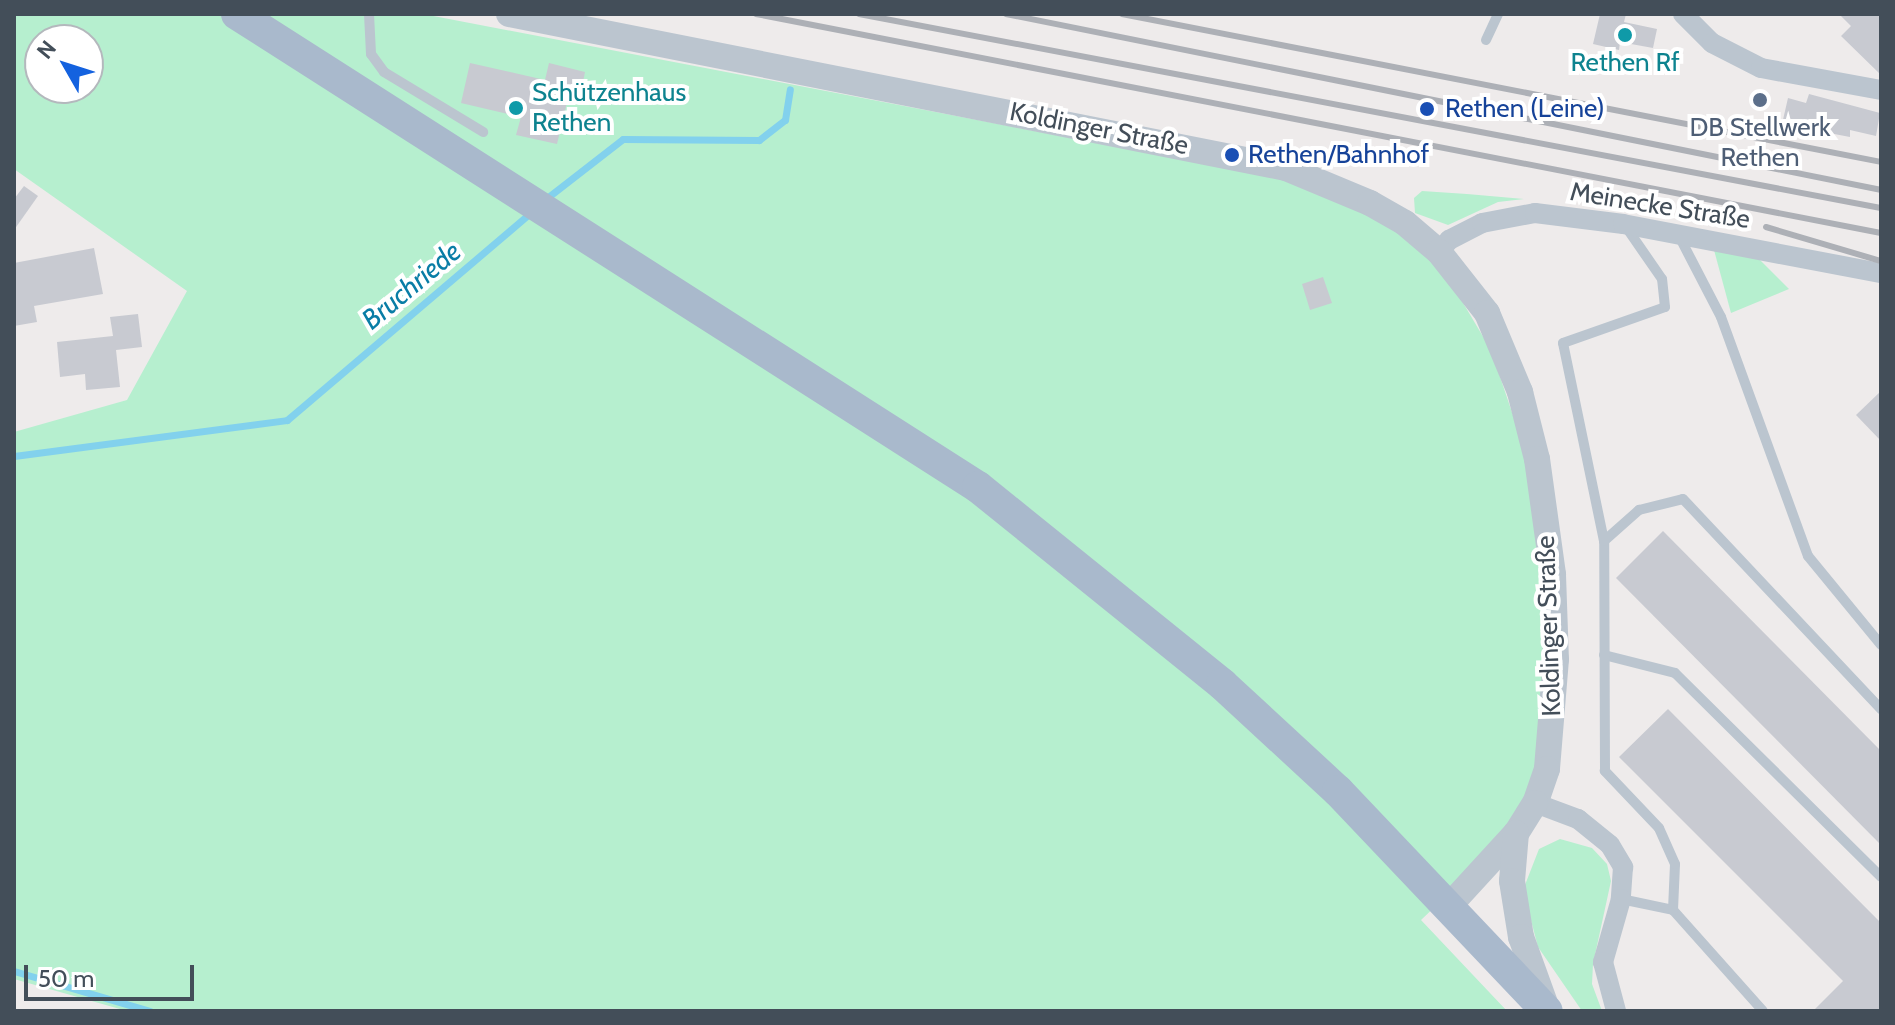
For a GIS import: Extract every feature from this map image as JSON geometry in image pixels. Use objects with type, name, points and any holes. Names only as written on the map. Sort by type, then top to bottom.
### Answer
[{"type":"main road","points":[[237,14],[864,410],[1062,551],[1222,684],[1450,905],[1547,1011]]},
{"type":"street","name":"Koldinger Straße","points":[[509,14],[1286,168],[1370,203],[1405,223],[1439,252],[1466,281],[1506,349],[1537,459],[1553,575],[1556,659],[1547,769],[1535,803],[1516,833],[1450,905]]},
{"type":"street","points":[[1683,14],[1712,43],[1761,68],[1881,90]]},
{"type":"street","name":"Meinecke Straße","points":[[1439,252],[1449,240],[1482,223],[1511,215],[1623,224],[1881,273]]},
{"type":"street","points":[[1535,803],[1578,819],[1610,845],[1623,867],[1621,899],[1603,962],[1616,1011]]},
{"type":"street","points":[[1516,833],[1512,881],[1521,937],[1547,1011]]},
{"type":"lane","points":[[369,14],[371,54],[384,72],[483,132]]},
{"type":"lane","points":[[1486,40],[1498,14]]},
{"type":"lane","points":[[1623,224],[1662,279],[1665,307],[1563,343],[1604,541],[1605,771],[1659,828],[1675,864],[1673,910]]},
{"type":"lane","points":[[1678,234],[1721,317],[1808,556],[1881,645]]},
{"type":"lane","points":[[1604,541],[1639,510],[1683,499],[1881,709]]},
{"type":"lane","points":[[1604,655],[1675,673],[1881,877]]},
{"type":"lane","points":[[1621,899],[1673,910],[1763,1011]]},
{"type":"green space","points":[[14,14],[423,14],[1312,184],[1405,234],[1453,286],[1491,350],[1527,457],[1545,579],[1541,766],[1526,800],[1461,882],[1421,920],[1507,1011],[127,1011],[14,979],[14,432],[127,400],[187,291],[14,169]]},
{"type":"green space","points":[[1422,191],[1524,199],[1498,202],[1448,225],[1415,213],[1414,198]]},
{"type":"green space","points":[[1714,250],[1757,257],[1789,289],[1731,313]]},
{"type":"green space","points":[[1560,839],[1592,848],[1607,864],[1611,881],[1593,964],[1592,984],[1602,1011],[1582,1011],[1538,947],[1523,890],[1539,849]]},
{"type":"building","name":"Rethen Rf","points":[[1600,14],[1626,14],[1624,22],[1657,29],[1653,48],[1620,42],[1619,50],[1593,44]]},
{"type":"building","points":[[1839,14],[1881,14],[1881,75],[1841,36],[1851,26]]},
{"type":"building","name":"Schützenhaus Rethen","points":[[470,63],[545,80],[549,63],[585,72],[581,92],[570,90],[557,144],[516,135],[521,117],[461,103]]},
{"type":"building","points":[[1809,94],[1880,113],[1876,136],[1850,130],[1850,137],[1782,124],[1788,98],[1806,103]]},
{"type":"building","points":[[24,186],[38,196],[14,230],[14,199]]},
{"type":"building","points":[[94,248],[103,294],[34,306],[37,322],[14,326],[14,263]]},
{"type":"building","points":[[1323,277],[1332,303],[1310,310],[1302,284]]},
{"type":"building","points":[[138,314],[142,347],[116,350],[120,387],[86,390],[85,374],[60,377],[57,342],[113,336],[110,317]]},
{"type":"building","points":[[1881,391],[1881,441],[1856,415]]},
{"type":"building","points":[[1663,531],[1881,751],[1881,845],[1616,578]]},
{"type":"building","points":[[1668,709],[1881,923],[1881,1011],[1813,1011],[1843,981],[1619,757]]},
{"type":"waterway","name":"Bruchriede","points":[[543,201],[623,139],[759,140],[785,120],[790,89]]},
{"type":"waterway","name":"Bruchriede","points":[[14,456],[287,420],[531,212]]},
{"type":"waterway","points":[[14,971],[150,1011]]},
{"type":"railway","points":[[756,14],[1881,233]]},
{"type":"railway","points":[[859,14],[1881,208]]},
{"type":"railway","points":[[1006,14],[1881,190]]},
{"type":"railway","points":[[1122,14],[1881,162]]},
{"type":"railway","points":[[1766,227],[1881,261]]},
{"type":"place","name":"Rethen Rf","points":[[1625,35]]},
{"type":"place","name":"DB Stellwerk Rethen","points":[[1760,100]]},
{"type":"place","name":"Schützenhaus Rethen","points":[[516,108]]},
{"type":"place","name":"Rethen (Leine)","points":[[1427,109]]},
{"type":"place","name":"Rethen/Bahnhof","points":[[1232,155]]}]
